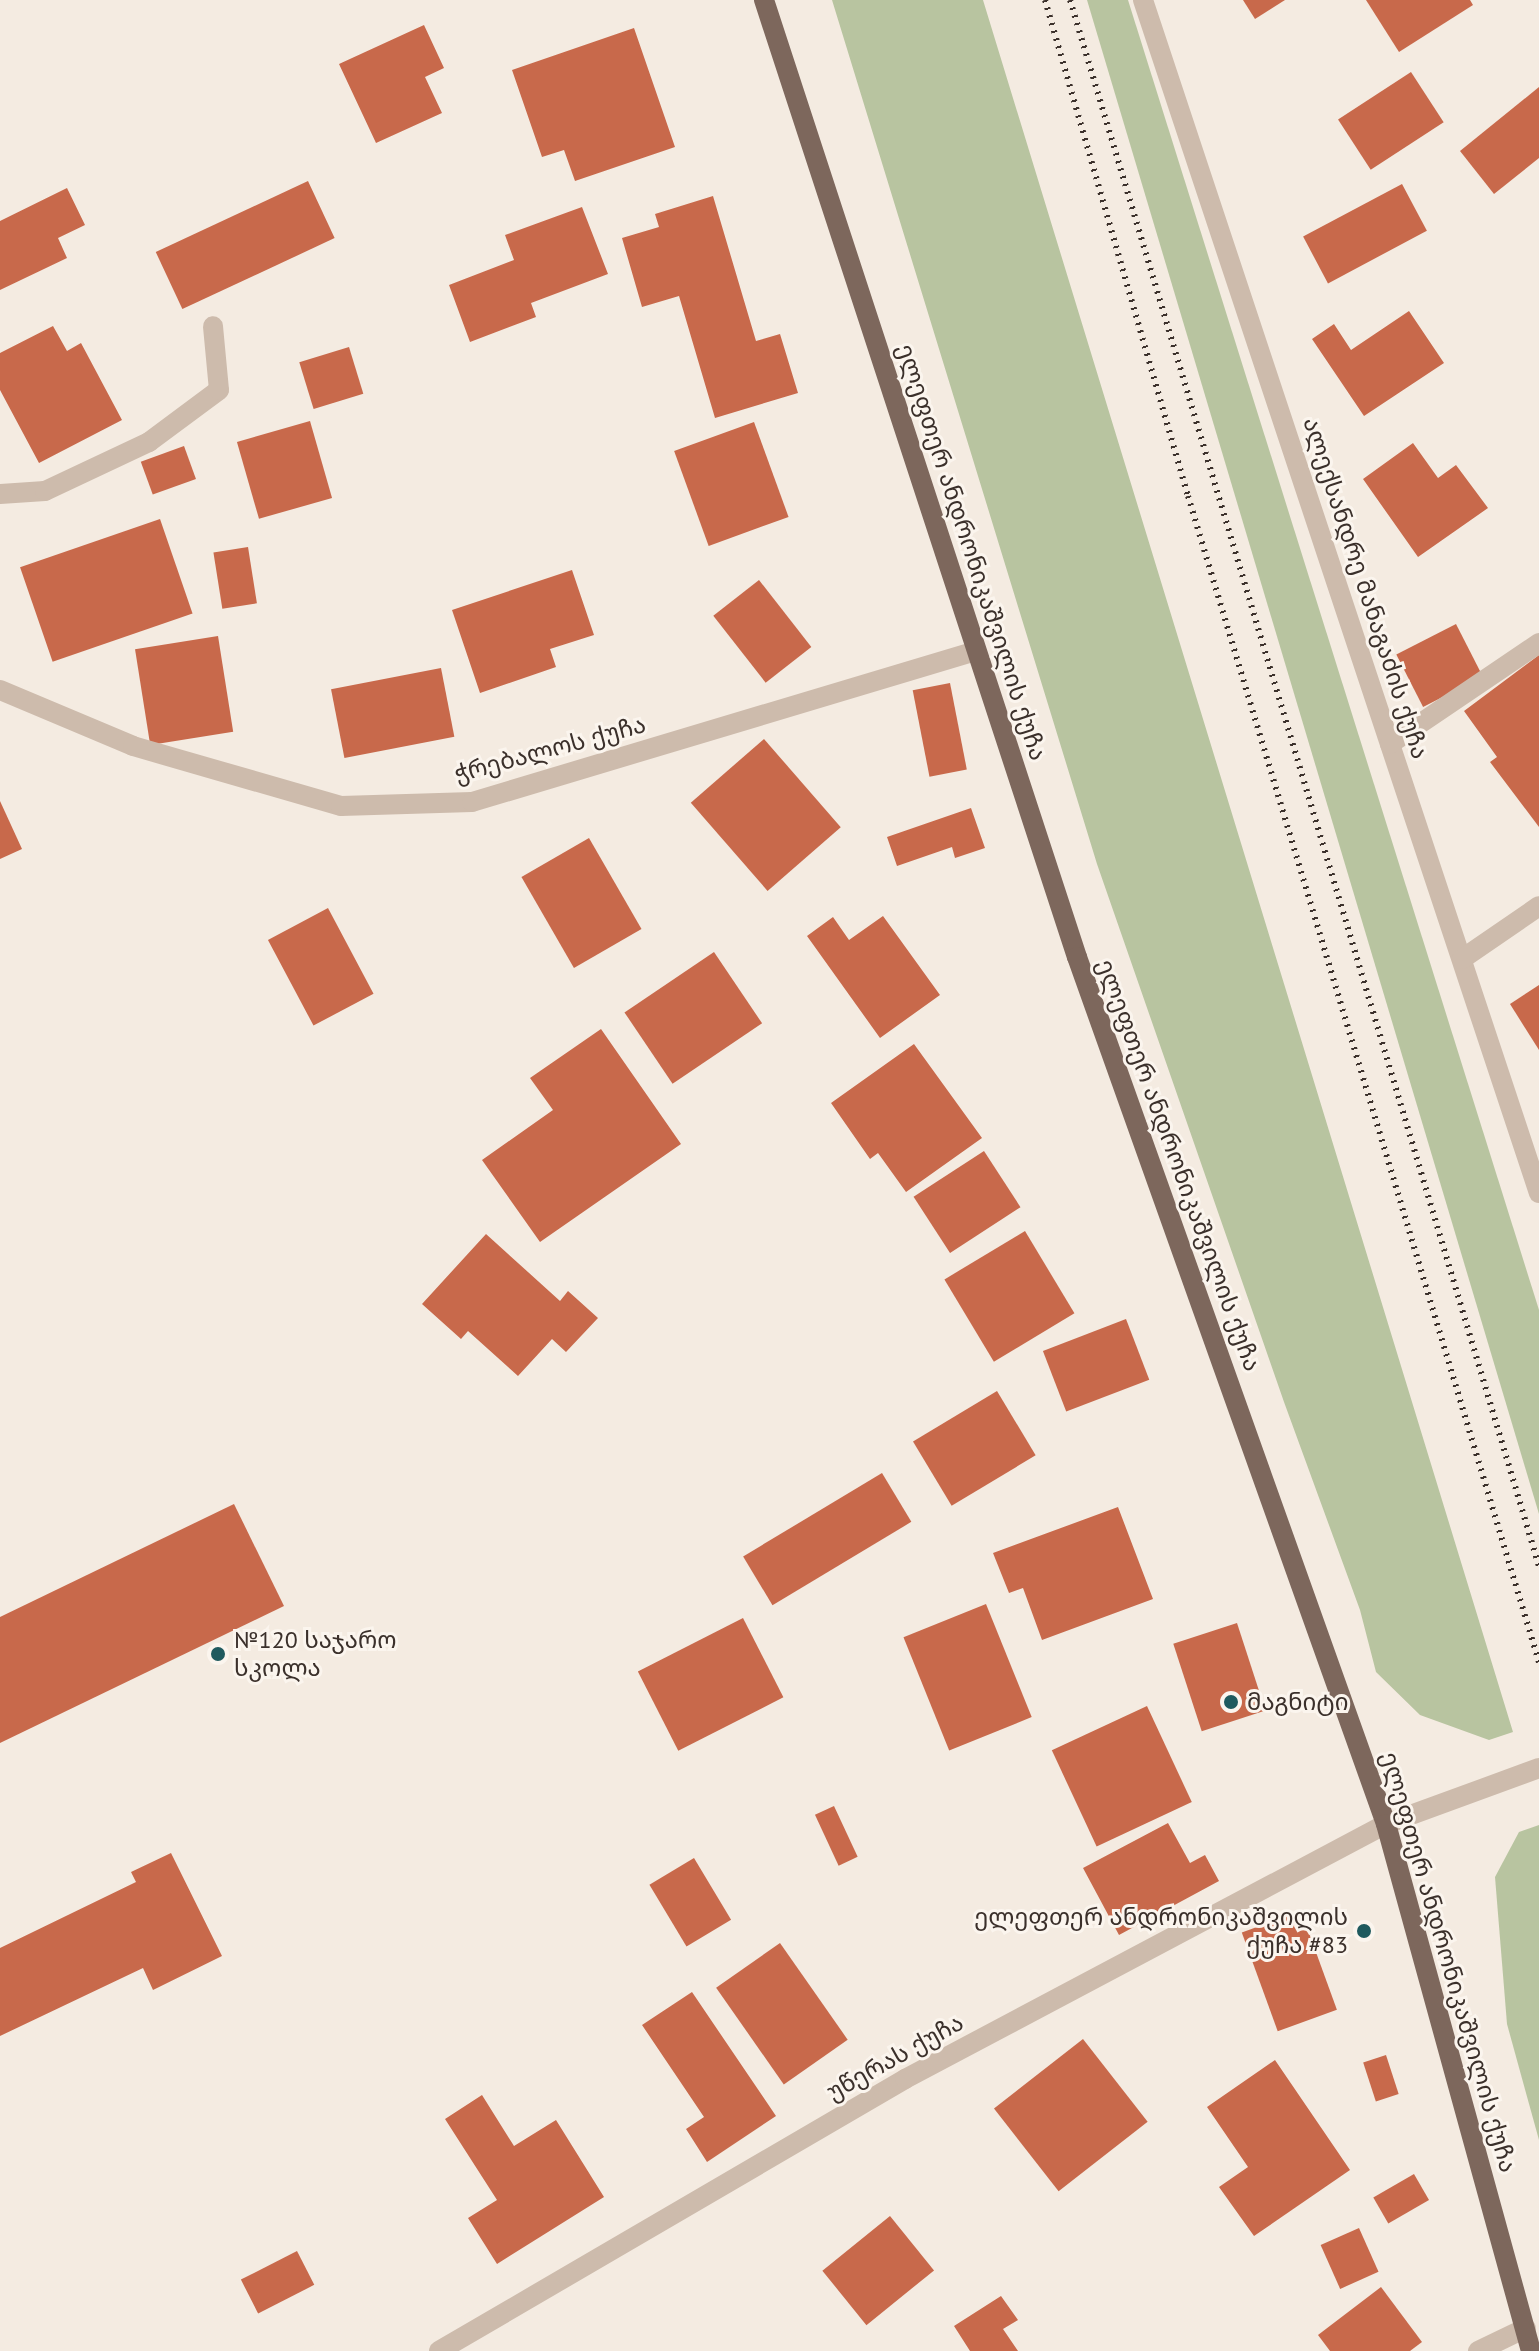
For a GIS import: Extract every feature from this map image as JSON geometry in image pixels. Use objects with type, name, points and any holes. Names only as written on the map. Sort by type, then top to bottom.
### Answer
[{"type":"main road","name":"ელეფთერ ანდრონიკაშვილის ქუჩა","points":[[764,0],[1077,957],[1386,1824],[1531,2351]]},
{"type":"street","name":"ალექსანდრე მანაგაძის ქუჩა","points":[[1143,0],[1539,1193]]},
{"type":"street","points":[[0,494],[45,491],[149,442],[219,390],[213,326]]},
{"type":"street","points":[[1390,744],[1539,643]]},
{"type":"street","name":"ჭრებალოს ქუჩა","points":[[0,690],[133,746],[341,806],[458,803],[472,802],[976,651]]},
{"type":"street","points":[[1462,959],[1539,906]]},
{"type":"street","name":"უწერას ქუჩა","points":[[439,2351],[905,2079],[1386,1824],[1539,1768]]},
{"type":"street","points":[[1478,2351],[1526,2328]]},
{"type":"green space","points":[[832,0],[983,0],[1513,1732],[1489,1740],[1420,1715],[1376,1672],[1360,1610],[1284,1402],[1097,864]]},
{"type":"green space","points":[[1087,0],[1128,0],[1539,1310],[1539,1514]]},
{"type":"green space","points":[[1539,1825],[1539,2140],[1507,2024],[1495,1877],[1519,1832]]},
{"type":"building","points":[[1243,0],[1285,0],[1255,19]]},
{"type":"building","points":[[1366,0],[1470,0],[1473,5],[1399,52]]},
{"type":"building","points":[[424,25],[444,68],[425,77],[442,113],[376,143],[339,64]]},
{"type":"building","points":[[634,28],[675,147],[575,181],[564,150],[542,157],[512,70]]},
{"type":"building","points":[[1411,72],[1444,122],[1371,170],[1338,119]]},
{"type":"building","points":[[1539,87],[1539,158],[1494,194],[1460,151]]},
{"type":"building","points":[[308,181],[335,238],[182,309],[156,252]]},
{"type":"building","points":[[1402,184],[1427,231],[1328,283],[1303,237]]},
{"type":"building","points":[[67,188],[85,225],[58,238],[67,258],[0,290],[0,221]]},
{"type":"building","points":[[713,196],[756,341],[780,334],[798,393],[715,418],[679,296],[642,307],[622,238],[659,227],[655,214]]},
{"type":"building","points":[[582,207],[608,274],[531,303],[536,317],[470,342],[449,285],[514,260],[505,235]]},
{"type":"building","points":[[1409,311],[1444,363],[1364,416],[1312,339],[1334,324],[1351,350]]},
{"type":"building","points":[[53,326],[67,351],[81,343],[122,420],[39,463],[0,390],[0,353]]},
{"type":"building","points":[[349,347],[363,394],[314,409],[299,362]]},
{"type":"building","points":[[310,421],[332,498],[259,519],[237,442]]},
{"type":"building","points":[[754,422],[789,517],[709,546],[674,451]]},
{"type":"building","points":[[1413,443],[1438,478],[1456,465],[1488,508],[1418,557],[1363,479]]},
{"type":"building","points":[[184,446],[196,479],[153,495],[141,462]]},
{"type":"building","points":[[160,519],[193,614],[53,662],[20,567]]},
{"type":"building","points":[[248,547],[257,603],[222,609],[213,552]]},
{"type":"building","points":[[572,570],[594,635],[550,649],[556,667],[480,693],[452,610]]},
{"type":"building","points":[[759,580],[811,647],[766,683],[713,616]]},
{"type":"building","points":[[1456,624],[1483,677],[1423,707],[1396,654]]},
{"type":"building","points":[[218,636],[233,732],[150,745],[135,649]]},
{"type":"building","points":[[1539,655],[1539,827],[1490,762],[1497,757],[1464,711]]},
{"type":"building","points":[[441,668],[454,737],[344,758],[331,689]]},
{"type":"building","points":[[950,683],[967,769],[929,777],[913,690]]},
{"type":"building","points":[[764,739],[841,827],[768,891],[691,803]]},
{"type":"building","points":[[0,801],[22,849],[0,859]]},
{"type":"building","points":[[971,808],[985,848],[955,858],[952,847],[897,866],[887,837]]},
{"type":"building","points":[[589,838],[642,929],[574,968],[521,877]]},
{"type":"building","points":[[328,908],[374,994],[313,1026],[268,940]]},
{"type":"building","points":[[883,916],[940,995],[880,1038],[807,936],[833,917],[849,940]]},
{"type":"building","points":[[714,952],[762,1023],[673,1084],[624,1012]]},
{"type":"building","points":[[1539,985],[1539,1050],[1510,1004]]},
{"type":"building","points":[[601,1029],[681,1144],[540,1242],[482,1160],[553,1110],[530,1078]]},
{"type":"building","points":[[914,1044],[982,1138],[906,1192],[878,1153],[870,1159],[831,1103]]},
{"type":"building","points":[[984,1151],[1020,1207],[950,1253],[914,1197]]},
{"type":"building","points":[[1025,1231],[1074,1313],[994,1362],[944,1279]]},
{"type":"building","points":[[486,1234],[560,1301],[568,1291],[598,1318],[566,1352],[552,1339],[518,1376],[468,1331],[461,1339],[422,1304]]},
{"type":"building","points":[[1126,1319],[1149,1380],[1066,1412],[1043,1351]]},
{"type":"building","points":[[997,1391],[1036,1455],[952,1506],[913,1441]]},
{"type":"building","points":[[882,1473],[911,1522],[772,1605],[743,1556]]},
{"type":"building","points":[[234,1504],[284,1606],[0,1743],[0,1617]]},
{"type":"building","points":[[1118,1507],[1153,1599],[1042,1640],[1023,1588],[1009,1593],[993,1553]]},
{"type":"building","points":[[986,1604],[1032,1717],[949,1750],[903,1637]]},
{"type":"building","points":[[743,1618],[783,1697],[678,1751],[638,1672]]},
{"type":"building","points":[[1237,1623],[1265,1710],[1202,1731],[1173,1644]]},
{"type":"building","points":[[1147,1706],[1192,1802],[1097,1846],[1052,1750]]},
{"type":"building","points":[[834,1806],[858,1857],[839,1866],[815,1815]]},
{"type":"building","points":[[1168,1823],[1190,1863],[1205,1855],[1219,1881],[1119,1935],[1083,1868]]},
{"type":"building","points":[[171,1853],[222,1956],[153,1990],[143,1968],[0,2036],[0,1948],[136,1882],[131,1872]]},
{"type":"building","points":[[694,1858],[731,1920],[687,1946],[649,1885]]},
{"type":"building","points":[[1301,1911],[1337,2010],[1278,2031],[1242,1933]]},
{"type":"building","points":[[780,1943],[848,2040],[784,2084],[716,1988]]},
{"type":"building","points":[[692,1992],[776,2116],[707,2162],[686,2129],[704,2117],[642,2025]]},
{"type":"building","points":[[1083,2039],[1148,2122],[1059,2191],[994,2109]]},
{"type":"building","points":[[1386,2055],[1399,2094],[1376,2101],[1363,2062]]},
{"type":"building","points":[[1275,2060],[1350,2170],[1254,2236],[1219,2187],[1248,2167],[1207,2107]]},
{"type":"building","points":[[482,2095],[514,2146],[556,2120],[604,2197],[497,2264],[468,2218],[497,2200],[445,2119]]},
{"type":"building","points":[[1414,2174],[1429,2200],[1388,2223],[1373,2198]]},
{"type":"building","points":[[890,2216],[934,2270],[866,2325],[822,2271]]},
{"type":"building","points":[[1359,2228],[1379,2272],[1340,2289],[1321,2245]]},
{"type":"building","points":[[297,2251],[314,2285],[258,2313],[241,2280]]},
{"type":"building","points":[[1381,2287],[1422,2342],[1410,2351],[1330,2351],[1318,2335]]},
{"type":"building","points":[[1001,2296],[1018,2320],[1003,2329],[1018,2351],[970,2351],[954,2326]]},
{"type":"railway","points":[[1045,0],[1188,496],[1539,1662]]},
{"type":"railway","points":[[1070,0],[1539,1566]]},
{"type":"place","name":"№120 საჯარო სკოლა","points":[[218,1654]]},
{"type":"place","name":"მაგნიტი","points":[[1231,1702]]},
{"type":"place","name":"ელეფთერ ანდრონიკაშვილის ქუჩა #83","points":[[1364,1931]]}]
